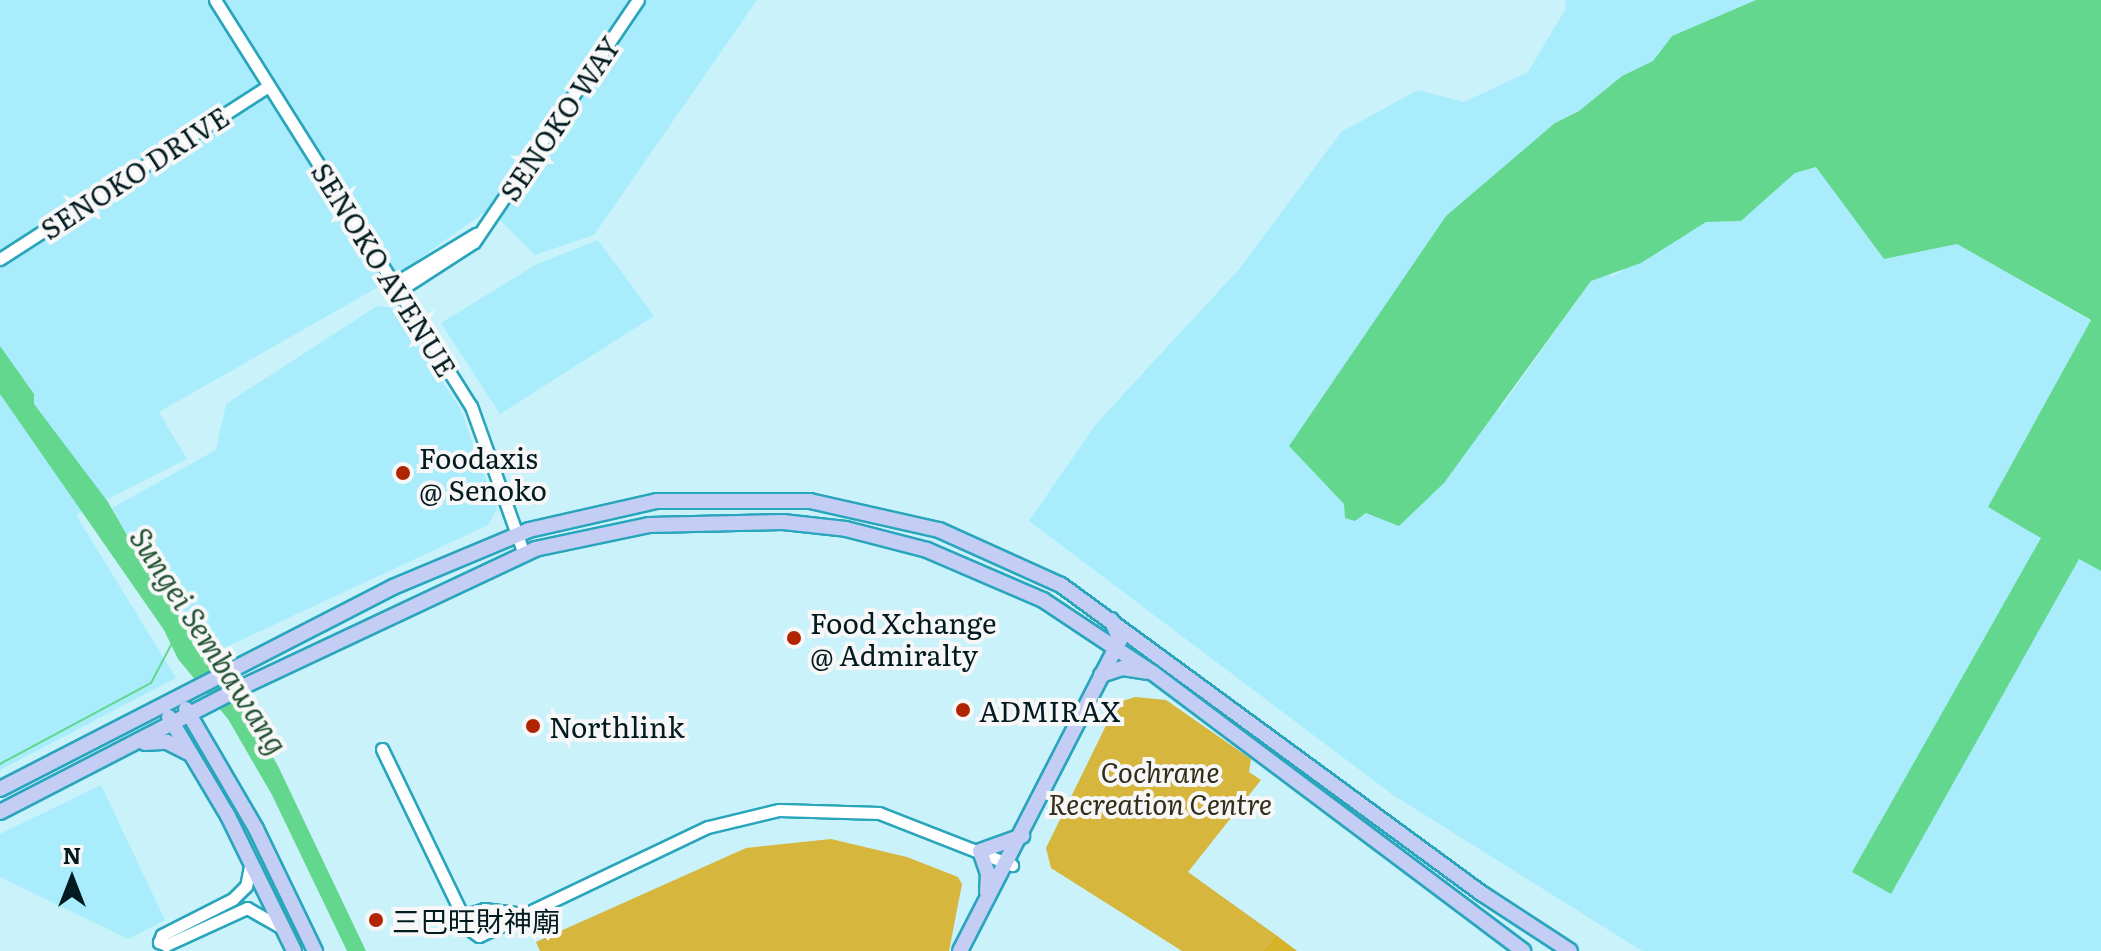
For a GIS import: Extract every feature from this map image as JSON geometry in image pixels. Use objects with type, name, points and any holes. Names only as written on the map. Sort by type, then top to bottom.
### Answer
[{"type":"main road","points":[[0,789],[393,587],[517,534],[589,513],[657,501],[810,501],[939,530],[1007,556],[1109,616],[1481,893],[1570,951]]},
{"type":"main road","points":[[0,812],[133,746],[238,689],[524,554],[593,535],[688,522],[757,521],[846,529],[927,550],[999,578],[1116,648],[1523,951]]},
{"type":"main road","points":[[970,951],[1010,860],[1116,648],[1119,634],[1109,616]]},
{"type":"main road","points":[[1101,675],[1123,668],[1153,673]]},
{"type":"main road","points":[[180,698],[196,712],[315,951]]},
{"type":"main road","points":[[163,707],[252,860],[294,951]]},
{"type":"main road","points":[[133,746],[160,741],[190,754]]},
{"type":"main road","points":[[986,897],[988,874],[980,851],[1022,836]]},
{"type":"main road","points":[[960,951],[986,897],[1010,860]]},
{"type":"street","name":"SENOKO AVENUE","points":[[215,0],[398,286],[478,419],[524,554]]},
{"type":"street","name":"SENOKO WAY","points":[[398,286],[476,234],[493,217],[638,0]]},
{"type":"street","name":"SENOKO DRIVE","points":[[0,259],[268,86]]},
{"type":"street","points":[[382,749],[463,916],[479,936],[708,827],[779,810],[879,813],[1010,860]]},
{"type":"street","points":[[252,860],[246,886],[233,899],[162,935],[159,942],[166,945],[247,908],[267,915],[286,931]]},
{"type":"street","points":[[463,916],[484,909],[529,914]]},
{"type":"shaded area","points":[[0,0],[757,0],[594,235],[535,255],[489,209],[387,282],[159,412],[187,459],[76,515],[176,678],[0,770]]},
{"type":"shaded area","points":[[1565,0],[1756,0],[1672,36],[1653,61],[1622,76],[1579,111],[1555,123],[1289,446],[1345,504],[1499,410],[1591,281],[1609,273],[1611,277],[1706,222],[1741,221],[1795,173],[1817,167],[1884,259],[1957,244],[2091,321],[1988,507],[2101,571],[2101,951],[1642,951],[1393,795],[1029,521],[1096,424],[1240,268],[1341,132],[1418,90],[1464,102],[1528,72],[1566,8]]},
{"type":"shaded area","points":[[1756,0],[2101,0],[2101,571],[2079,559],[1891,894],[1852,872],[2041,538],[1988,507],[2091,320],[1957,244],[1884,259],[1816,167],[1795,173],[1741,221],[1706,222],[1641,263],[1591,281],[1444,483],[1399,526],[1366,513],[1355,521],[1345,518],[1344,504],[1289,446],[1446,216],[1555,123],[1579,111],[1622,76],[1653,61],[1672,36]]},
{"type":"shaded area","points":[[598,240],[654,316],[500,414],[441,323],[537,264]]},
{"type":"shaded area","points":[[377,306],[393,308],[460,408],[497,509],[488,525],[211,654],[135,549],[112,508],[216,450],[226,404]]},
{"type":"shaded area","points":[[0,346],[34,394],[34,404],[108,502],[135,549],[218,663],[278,766],[366,951],[347,951],[272,795],[228,719],[178,659],[164,630],[0,394]]},
{"type":"shaded area","points":[[101,785],[165,920],[128,939],[0,877],[0,834]]},
{"type":"shaded area","points":[[1276,935],[1297,951],[1263,951]]},
{"type":"green space","name":"Cochrane Recreation Centre","points":[[1135,697],[1166,700],[1251,759],[1249,772],[1261,780],[1188,872],[1276,935],[1263,951],[1182,951],[1051,868],[1046,848],[1117,703]]},
{"type":"green space","points":[[831,839],[907,857],[958,877],[962,884],[949,951],[540,951],[536,942],[746,848]]},
{"type":"waterway","points":[[0,764],[151,683],[171,645]]},
{"type":"place","name":"Foodaxis @ Senoko","points":[[403,473]]},
{"type":"place","name":"Food Xchange @ Admiralty","points":[[794,638]]},
{"type":"place","name":"ADMIRAX","points":[[963,710]]},
{"type":"place","name":"Northlink","points":[[533,726]]},
{"type":"place","name":"三巴旺財神廟","points":[[376,920]]},
{"type":"water label","name":"Sungei Sembawang","points":[[210,640]]}]
